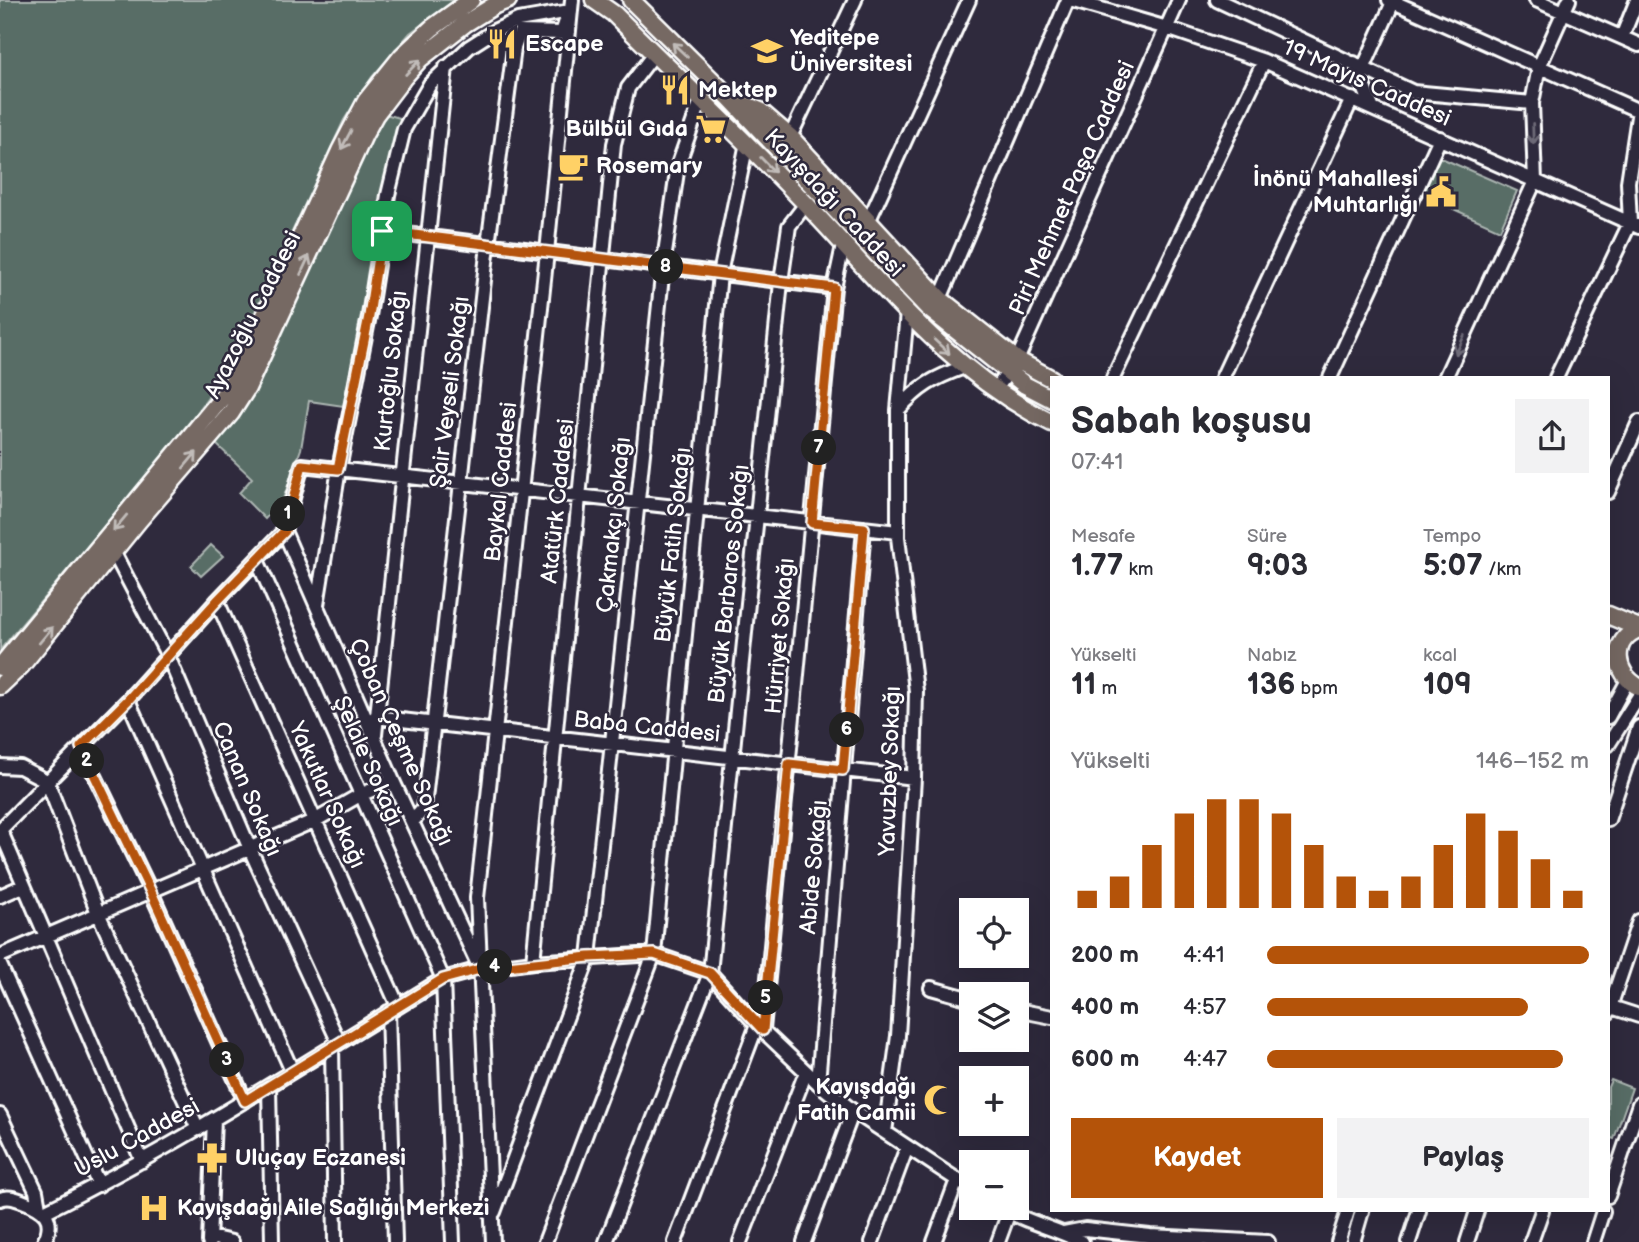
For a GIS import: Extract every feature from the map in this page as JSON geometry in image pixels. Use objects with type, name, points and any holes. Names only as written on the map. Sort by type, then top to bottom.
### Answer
[{"type":"main road","name":"Ayazoğlu Caddesi","points":[[0,667],[221,399],[239,372],[340,151],[366,101],[402,56],[432,28],[471,0]]},
{"type":"main road","name":"Ayazoğlu Caddesi","points":[[0,686],[21,666],[139,520],[231,413],[247,388],[363,135],[375,115],[420,59],[466,23],[508,0]]},
{"type":"main road","name":"Kayışdağı Caddesi","points":[[594,0],[614,15],[747,143],[907,313],[964,367],[1050,422]]},
{"type":"main road","name":"Kayışdağı Caddesi","points":[[631,0],[934,303]]},
{"type":"main road","points":[[729,97],[760,111],[790,137],[868,222],[934,303],[1013,367],[1025,385],[1050,398]]},
{"type":"main road","points":[[1013,367],[1050,378]]},
{"type":"main road","points":[[1610,616],[1639,628],[1626,638],[1621,646],[1619,664],[1630,681]]},
{"type":"main road","points":[[1610,669],[1630,681]]},
{"type":"street","points":[[790,137],[855,0]]},
{"type":"street","points":[[868,222],[969,0]]},
{"type":"street","points":[[934,303],[1069,0]]},
{"type":"street","name":"19 Mayıs Caddesi","points":[[1069,0],[1167,28],[1264,61],[1635,225]]},
{"type":"street","name":"Piri Mehmet Paşa Caddesi","points":[[996,389],[1013,367],[1179,0]]},
{"type":"street","points":[[1217,0],[1413,92],[1532,103]]},
{"type":"street","points":[[1536,0],[1639,45]]},
{"type":"street","points":[[1446,376],[1535,181],[1532,103],[1539,66],[1569,0]]},
{"type":"street","points":[[1622,37],[1637,0]]},
{"type":"street","points":[[1372,107],[1358,66],[1392,1],[1639,111],[1628,182],[1635,225],[1557,376]]},
{"type":"street","points":[[317,605],[338,469],[369,316],[388,195],[404,129],[430,84],[469,47],[518,20],[571,5]]},
{"type":"street","name":"Şair Veyseli Sokağı","points":[[413,821],[424,808],[488,245],[514,47],[520,32],[562,33],[571,5]]},
{"type":"street","name":"Baykal Caddesi","points":[[492,1242],[477,898],[571,5]]},
{"type":"street","name":"Atatürk Caddesi","points":[[533,962],[614,144],[628,88],[654,54]]},
{"type":"street","points":[[1113,376],[1264,61]]},
{"type":"street","name":"Kurtoğlu Sokağı","points":[[374,735],[446,67]]},
{"type":"street","points":[[1223,376],[1352,99]]},
{"type":"street","name":"Çakmakçı Sokağı","points":[[492,1217],[589,957],[663,267],[678,165],[701,100]]},
{"type":"street","points":[[1331,376],[1440,138]]},
{"type":"street","name":"Büyük Fatih Sokağı","points":[[545,1242],[654,954],[720,274],[747,143]]},
{"type":"street","name":"Büyük Barbaros Sokağı","points":[[606,1242],[710,973],[781,282],[789,226],[806,204]]},
{"type":"street","points":[[382,231],[834,288]]},
{"type":"street","name":"Hürriyet Sokağı","points":[[675,1242],[760,1028],[789,764],[834,288],[844,246]]},
{"type":"street","name":"Yavuzbey Sokağı","points":[[885,1132],[898,1036],[914,778],[916,691],[898,532],[898,410],[907,313]]},
{"type":"street","points":[[898,410],[913,393],[934,378],[964,367]]},
{"type":"street","points":[[1610,487],[1639,422]]},
{"type":"street","points":[[142,1161],[0,830],[128,700],[285,527],[302,465],[898,532]]},
{"type":"street","name":"Çoban Çeşme Sokağı","points":[[285,527],[393,781],[480,969]]},
{"type":"street","name":"Abide Sokağı","points":[[818,1083],[864,528]]},
{"type":"street","name":"Canan Sokağı","points":[[114,553],[168,656],[335,1045]]},
{"type":"street","name":"Şelale Sokağı","points":[[257,560],[443,979]]},
{"type":"street","name":"Yakutlar Sokağı","points":[[217,601],[316,820],[393,1009]]},
{"type":"street","points":[[1610,714],[1630,681]]},
{"type":"street","points":[[1610,742],[1639,696]]},
{"type":"street","points":[[128,700],[292,1071]]},
{"type":"street","name":"Baba Caddesi","points":[[375,717],[914,778]]},
{"type":"street","points":[[1610,814],[1639,727]]},
{"type":"street","points":[[81,747],[151,892],[245,1101]]},
{"type":"street","points":[[0,766],[20,767],[47,781],[98,913],[198,1129]]},
{"type":"street","points":[[0,956],[316,820],[360,795],[393,781]]},
{"type":"street","points":[[0,895],[23,886]]},
{"type":"street","points":[[1610,1005],[1639,921]]},
{"type":"street","name":"Uslu Caddesi","points":[[42,1210],[99,1185],[198,1129],[443,979],[480,969],[533,962],[654,954],[710,973],[760,1028],[818,1083],[853,1111],[957,1180]]},
{"type":"street","points":[[0,965],[99,1185]]},
{"type":"street","points":[[443,979],[453,1242]]},
{"type":"street","points":[[931,988],[959,996]]},
{"type":"street","points":[[1610,1008],[1639,1016]]},
{"type":"street","points":[[393,1009],[395,1242]]},
{"type":"street","points":[[1029,1012],[1050,1017]]},
{"type":"street","points":[[335,1045],[335,1242]]},
{"type":"street","points":[[740,1242],[806,1072]]},
{"type":"street","points":[[269,1086],[272,1242]]},
{"type":"street","points":[[1610,1190],[1639,1104]]},
{"type":"street","points":[[804,1242],[853,1111]]},
{"type":"street","points":[[0,1115],[49,1221],[47,1236],[56,1242]]},
{"type":"street","points":[[214,1119],[209,1239],[232,1242]]},
{"type":"street","points":[[872,1242],[907,1147]]},
{"type":"street","points":[[934,1242],[957,1180]]},
{"type":"street","points":[[0,1199],[13,1198],[42,1210]]},
{"type":"street","points":[[1338,1242],[1348,1212]]},
{"type":"street","points":[[1353,1242],[1362,1212]]},
{"type":"street","points":[[1409,1242],[1419,1212]]},
{"type":"street","points":[[1467,1242],[1477,1212]]},
{"type":"street","points":[[1531,1242],[1542,1212]]},
{"type":"street","points":[[1593,1242],[1603,1212]]},
{"type":"street","points":[[998,1242],[1003,1220]]},
{"type":"street","points":[[1026,1220],[1062,1237],[1082,1242]]},
{"type":"street","points":[[1062,1237],[1085,1229],[1150,1236],[1268,1242]]},
{"type":"green space","points":[[0,0],[455,0],[410,33],[372,77],[344,120],[239,346],[207,399],[176,441],[0,650]]},
{"type":"green space","points":[[385,114],[400,118],[380,203],[367,297],[343,406],[309,401],[301,449],[283,499],[265,519],[239,493],[252,478],[214,442],[362,149]]},
{"type":"green space","points":[[1439,157],[1517,191],[1500,230],[1422,195]]},
{"type":"green space","points":[[211,545],[223,556],[201,576],[191,566]]},
{"type":"green space","points":[[1611,1080],[1632,1088],[1614,1139],[1610,1138]]},
{"type":"place","name":"Escape","points":[[502,44]]},
{"type":"place","name":"Yeditepe Üniversitesi","points":[[767,51]]},
{"type":"place","name":"Mektep","points":[[675,90]]},
{"type":"place","name":"Bülbül Gıda","points":[[711,129]]},
{"type":"place","name":"Rosemary","points":[[573,166]]},
{"type":"place","name":"İnönü Mahallesi Muhtarlığı","points":[[1441,192]]},
{"type":"place","name":"Kayışdağı Fatih Camii","points":[[939,1100]]},
{"type":"place","name":"Uluçay Eczanesi","points":[[212,1158]]},
{"type":"place","name":"Kayışdağı Aile Sağlığı Merkezi","points":[[154,1208]]},
{"type":"route","points":[[382,231],[834,288],[812,523],[864,528],[843,770],[789,764],[763,1030],[710,973],[654,954],[589,957],[480,969],[443,979],[245,1101],[151,892],[81,747],[285,531],[302,465],[338,469],[369,316],[382,231]]}]
